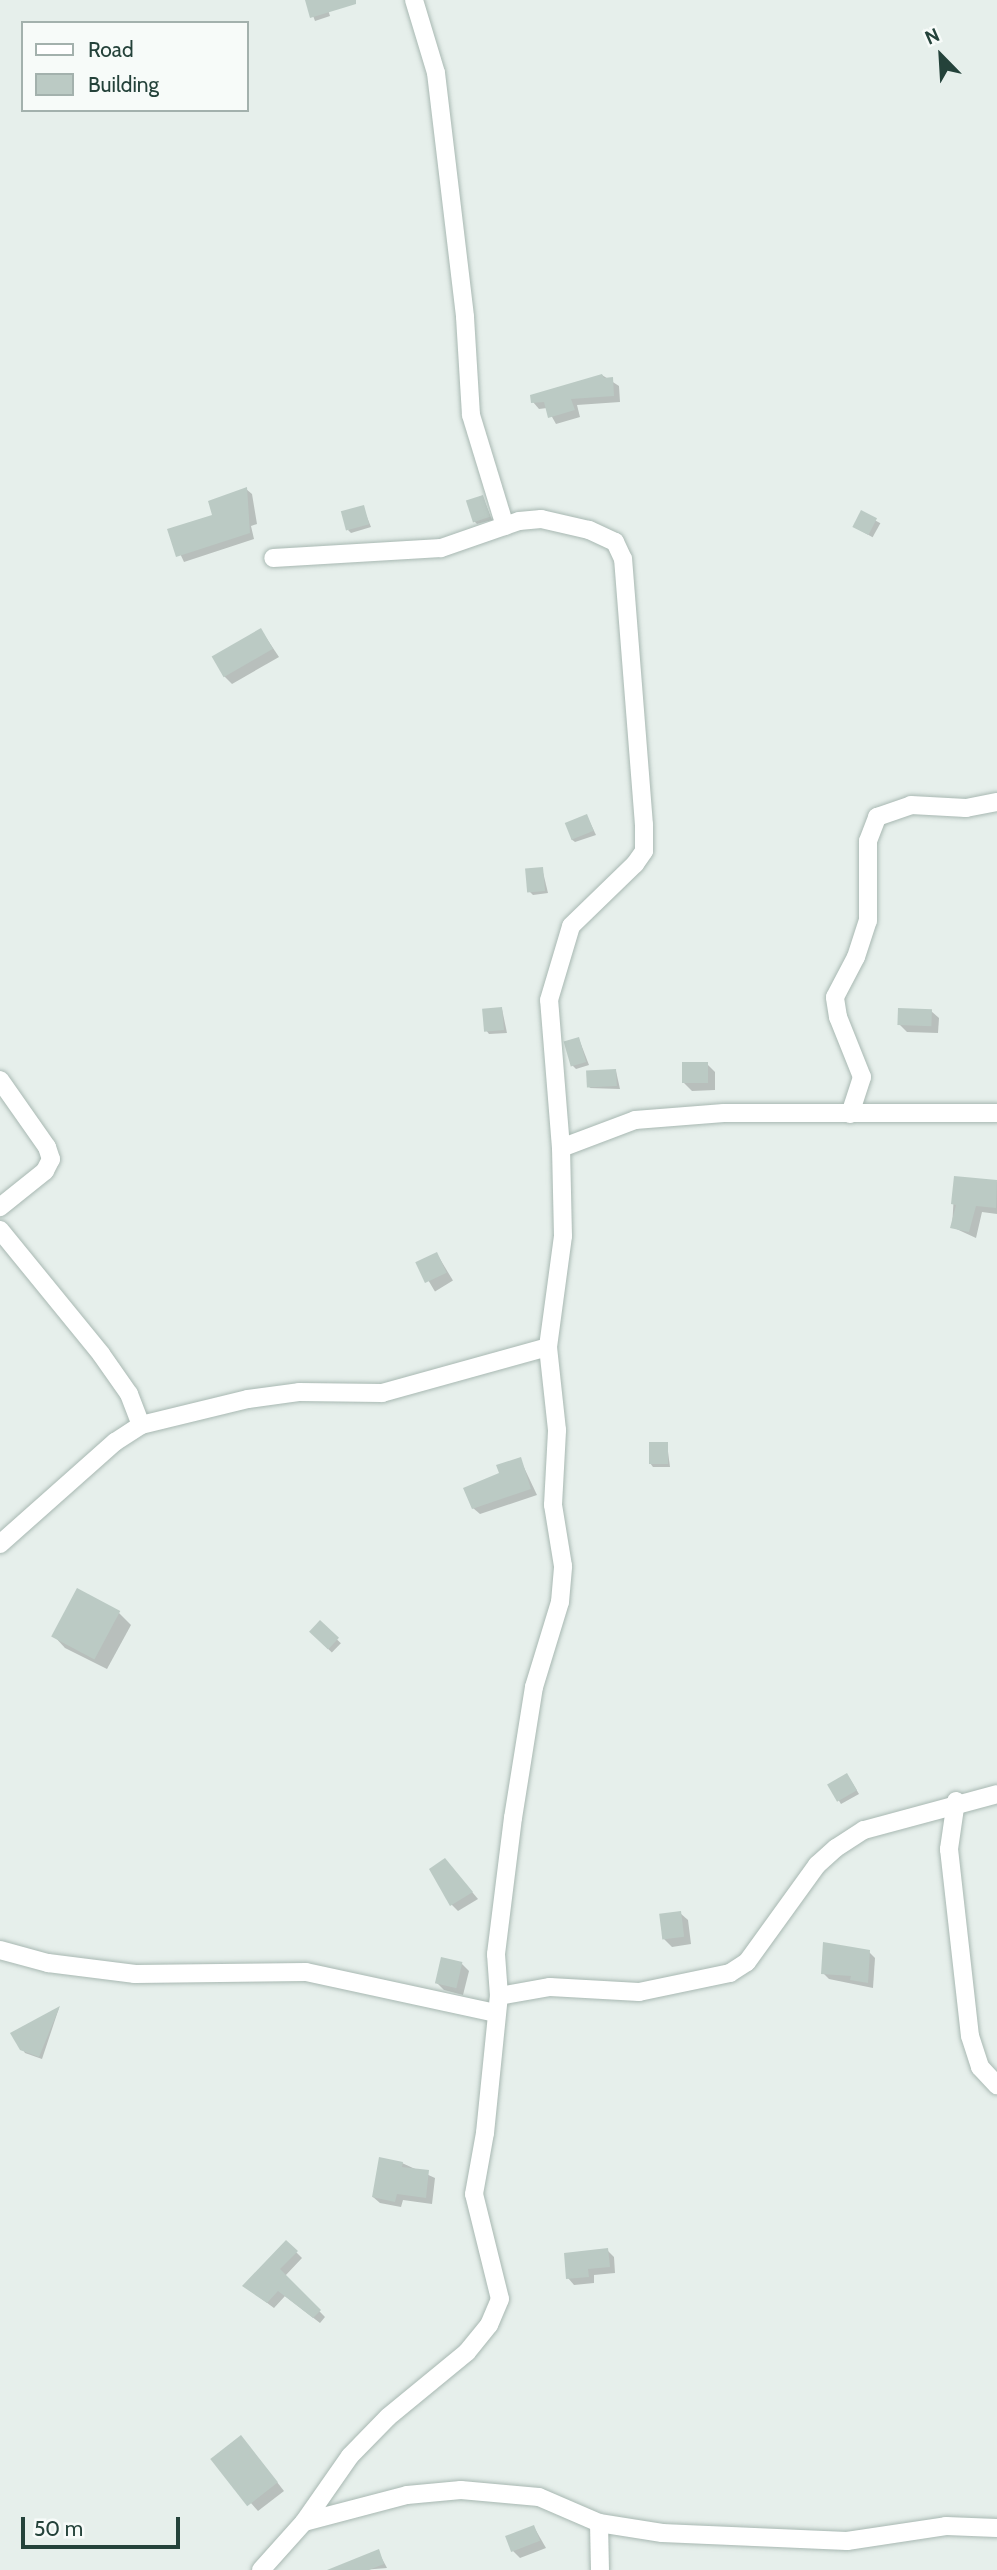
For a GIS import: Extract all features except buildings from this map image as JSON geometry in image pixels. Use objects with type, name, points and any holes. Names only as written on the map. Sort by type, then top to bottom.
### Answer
[{"type":"street","points":[[414,0],[436,73],[465,317],[471,415],[505,526]]},
{"type":"street","points":[[261,2570],[304,2522],[360,2446],[388,2417],[467,2352],[489,2325],[500,2299],[474,2194],[497,2004],[496,1954],[513,1818],[534,1687],[560,1602],[563,1566],[553,1505],[557,1430],[548,1347],[563,1237],[562,1148],[549,1000],[571,926],[644,850],[623,559],[615,541],[589,530],[541,519],[505,526],[441,548],[273,558]]},
{"type":"street","points":[[850,1114],[862,1077],[838,1017],[835,997],[856,957],[868,921],[868,841],[877,817],[911,805],[966,808],[997,802]]},
{"type":"street","points":[[0,1080],[47,1147],[51,1159],[44,1171],[0,1207]]},
{"type":"street","points":[[562,1148],[635,1120],[724,1113],[997,1113]]},
{"type":"street","points":[[0,1230],[129,1394],[141,1425]]},
{"type":"street","points":[[0,1544],[141,1425],[248,1399],[299,1392],[382,1393],[548,1347]]},
{"type":"street","points":[[0,1950],[48,1963],[135,1974],[306,1972],[497,2004],[550,1987],[639,1992],[730,1973],[755,1953],[817,1865],[836,1848],[864,1830],[956,1801],[997,1794]]},
{"type":"street","points":[[956,1801],[949,1849],[970,2036],[980,2067],[997,2085]]},
{"type":"street","points":[[304,2522],[407,2495],[461,2490],[539,2497],[599,2523],[662,2533],[847,2541],[946,2526],[997,2528]]},
{"type":"street","points":[[599,2523],[600,2570]]}]
